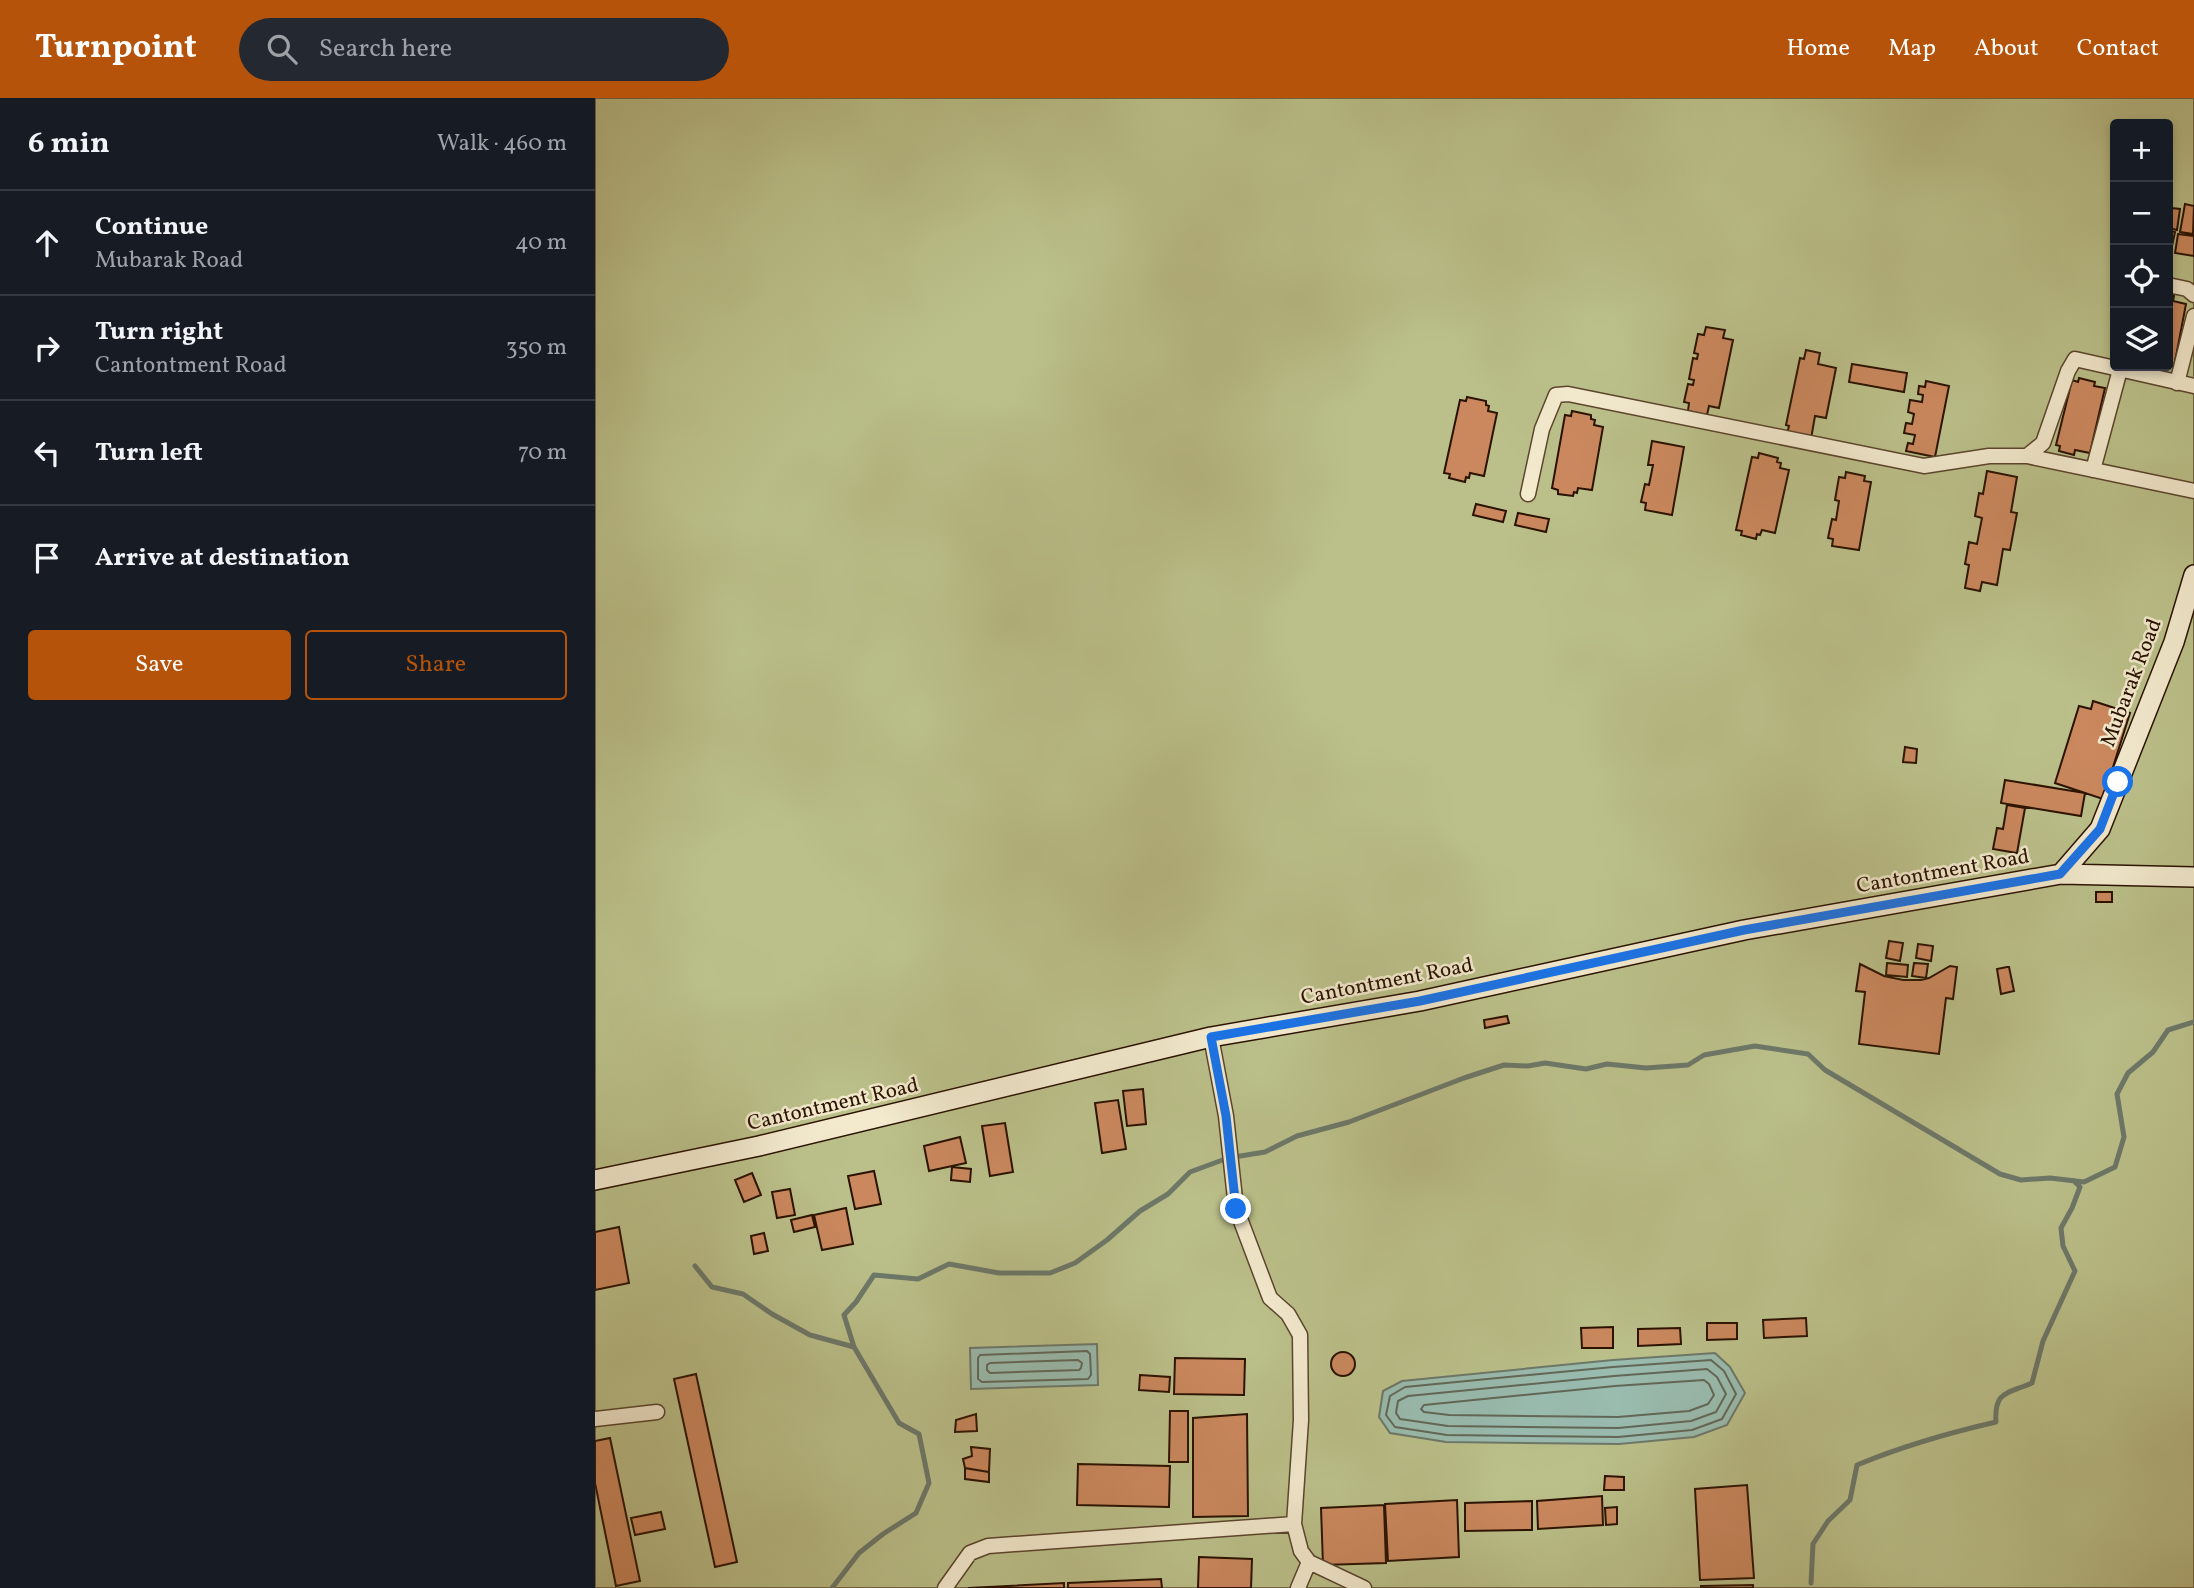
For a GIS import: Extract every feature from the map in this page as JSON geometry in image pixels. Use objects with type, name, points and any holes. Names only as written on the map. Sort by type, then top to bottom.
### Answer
[{"type":"street","points":[[2173,286],[2187,289],[2194,295]]},
{"type":"street","points":[[2177,383],[2194,316]]},
{"type":"street","points":[[2027,456],[2043,443],[2068,371],[2075,359],[2110,366]]},
{"type":"street","points":[[2093,470],[2120,371]]},
{"type":"street","points":[[2132,371],[2194,386]]},
{"type":"street","points":[[1528,494],[1542,429],[1556,395],[1568,394],[1924,467],[1989,456],[2027,456],[2194,491]]},
{"type":"street","name":"Mubarak Road","points":[[2060,874],[2100,829],[2174,642],[2194,575]]},
{"type":"street","name":"Cantontment Road","points":[[595,1180],[773,1142],[1211,1037],[1420,1001],[1744,930],[2060,874],[2194,877]]},
{"type":"street","points":[[1211,1037],[1226,1116],[1236,1209],[1270,1298],[1288,1314],[1300,1335],[1301,1420],[1294,1524],[1301,1551],[1309,1562],[1364,1588]]},
{"type":"street","points":[[595,1419],[657,1412]]},
{"type":"street","points":[[944,1588],[970,1553],[988,1546],[1294,1524]]},
{"type":"street","points":[[1298,1588],[1309,1562]]},
{"type":"green space","points":[[595,98],[2194,98],[2194,1588],[595,1588]]},
{"type":"water","points":[[1097,1344],[1098,1385],[971,1389],[970,1348]]},
{"type":"water","points":[[1715,1353],[1730,1367],[1745,1393],[1727,1425],[1694,1437],[1619,1444],[1446,1442],[1390,1433],[1379,1417],[1383,1391],[1402,1381],[1613,1360]]},
{"type":"building","points":[[2185,204],[2194,206],[2193,234],[2180,232]]},
{"type":"building","points":[[2173,208],[2180,209],[2177,230],[2173,229]]},
{"type":"building","points":[[2178,234],[2194,236],[2194,256],[2175,253]]},
{"type":"building","points":[[2173,301],[2186,304],[2173,367]]},
{"type":"building","points":[[1706,327],[1725,330],[1723,338],[1733,340],[1719,408],[1709,406],[1707,415],[1688,411],[1689,403],[1684,402],[1688,384],[1693,385],[1694,380],[1689,379],[1693,358],[1697,359],[1698,354],[1694,353],[1698,334],[1704,335]]},
{"type":"building","points":[[1806,350],[1820,353],[1818,364],[1836,368],[1826,418],[1815,416],[1811,439],[1787,434],[1789,426],[1786,425],[1800,358],[1804,359]]},
{"type":"building","points":[[1852,364],[1907,373],[1904,392],[1849,382]]},
{"type":"building","points":[[2079,378],[2105,388],[2090,453],[2075,450],[2074,455],[2059,451],[2060,446],[2056,445],[2072,380],[2078,382]]},
{"type":"building","points":[[1926,381],[1949,386],[1935,457],[1906,451],[1908,443],[1913,444],[1915,435],[1904,433],[1906,423],[1912,424],[1914,414],[1908,412],[1910,400],[1922,402],[1923,395],[1918,394],[1919,386],[1925,387]]},
{"type":"building","points":[[1467,397],[1486,401],[1488,411],[1497,413],[1484,476],[1470,473],[1465,482],[1449,478],[1450,474],[1444,473],[1460,400],[1466,401]]},
{"type":"building","points":[[1572,411],[1591,415],[1591,419],[1595,420],[1594,425],[1603,427],[1592,490],[1578,488],[1573,496],[1558,494],[1558,490],[1552,488],[1565,415],[1571,416]]},
{"type":"building","points":[[1652,441],[1684,447],[1672,515],[1645,510],[1646,503],[1641,502],[1645,484],[1649,485],[1653,465],[1648,465]]},
{"type":"building","points":[[1759,453],[1778,458],[1780,468],[1789,470],[1775,533],[1762,530],[1756,539],[1741,535],[1742,531],[1736,530],[1752,457],[1758,458]]},
{"type":"building","points":[[1987,471],[2017,477],[2011,512],[2017,513],[2010,550],[2003,549],[1997,585],[1982,582],[1980,591],[1965,588],[1969,565],[1965,564],[1969,542],[1977,544],[1982,518],[1975,516]]},
{"type":"building","points":[[1846,472],[1865,476],[1864,481],[1871,482],[1859,550],[1832,546],[1833,539],[1828,538],[1832,519],[1836,520],[1839,501],[1835,500],[1839,477],[1845,478]]},
{"type":"building","points":[[1476,504],[1506,511],[1503,522],[1473,515]]},
{"type":"building","points":[[1518,513],[1549,519],[1546,532],[1515,525]]},
{"type":"building","points":[[2093,701],[2130,713],[2103,799],[2055,783],[2079,706],[2091,709]]},
{"type":"building","points":[[1905,747],[1917,749],[1916,763],[1903,762]]},
{"type":"building","points":[[2005,780],[2085,793],[2081,816],[2001,803]]},
{"type":"building","points":[[2007,805],[2025,808],[2017,853],[1993,849],[1997,828],[2003,829]]},
{"type":"building","points":[[2096,892],[2112,892],[2112,902],[2096,902]]},
{"type":"building","points":[[1889,941],[1903,943],[1900,961],[1886,958]]},
{"type":"building","points":[[1918,944],[1933,946],[1931,961],[1916,958]]},
{"type":"building","points":[[1887,963],[1908,965],[1907,977],[1886,975]]},
{"type":"building","points":[[1914,963],[1928,964],[1926,978],[1912,976]]},
{"type":"building","points":[[1860,964],[1884,976],[1903,980],[1921,980],[1950,966],[1957,967],[1953,999],[1946,998],[1939,1054],[1859,1044],[1865,992],[1856,991]]},
{"type":"building","points":[[2009,967],[2014,991],[2001,994],[1997,969]]},
{"type":"building","points":[[1507,1016],[1509,1023],[1485,1028],[1484,1020]]},
{"type":"building","points":[[1143,1089],[1146,1124],[1127,1126],[1123,1091]]},
{"type":"building","points":[[1118,1100],[1126,1149],[1102,1153],[1095,1103]]},
{"type":"building","points":[[1005,1123],[1013,1172],[990,1176],[982,1126]]},
{"type":"building","points":[[960,1137],[966,1163],[929,1171],[924,1146]]},
{"type":"building","points":[[952,1167],[971,1169],[970,1182],[951,1180]]},
{"type":"building","points":[[874,1171],[881,1204],[855,1209],[848,1176]]},
{"type":"building","points":[[752,1173],[761,1195],[744,1202],[735,1180]]},
{"type":"building","points":[[790,1189],[795,1215],[777,1218],[772,1192]]},
{"type":"building","points":[[846,1208],[853,1244],[822,1250],[814,1215]]},
{"type":"building","points":[[812,1215],[815,1227],[794,1232],[791,1220]]},
{"type":"building","points":[[619,1227],[629,1283],[595,1290],[595,1232]]},
{"type":"building","points":[[764,1233],[768,1251],[754,1254],[751,1236]]},
{"type":"building","points":[[1806,1318],[1807,1336],[1764,1338],[1763,1320]]},
{"type":"building","points":[[1707,1323],[1737,1323],[1737,1339],[1707,1340]]},
{"type":"building","points":[[1613,1327],[1613,1348],[1582,1348],[1581,1328]]},
{"type":"building","points":[[1680,1328],[1681,1344],[1638,1346],[1638,1329]]},
{"type":"building","points":[[1343,1352],[1354,1359],[1355,1364],[1348,1375],[1343,1376],[1332,1369],[1331,1364],[1338,1353]]},
{"type":"building","points":[[1175,1358],[1245,1359],[1244,1395],[1174,1394]]},
{"type":"building","points":[[696,1374],[737,1562],[715,1567],[674,1379]]},
{"type":"building","points":[[1140,1375],[1170,1377],[1169,1392],[1139,1390]]},
{"type":"building","points":[[1170,1411],[1188,1411],[1188,1462],[1169,1462]]},
{"type":"building","points":[[976,1414],[977,1431],[955,1432],[956,1420]]},
{"type":"building","points":[[1247,1414],[1248,1516],[1193,1517],[1193,1418]]},
{"type":"building","points":[[610,1438],[640,1581],[616,1586],[595,1483],[595,1441]]},
{"type":"building","points":[[971,1447],[990,1449],[989,1472],[965,1468],[963,1459],[972,1456]]},
{"type":"building","points":[[1078,1464],[1170,1466],[1169,1507],[1077,1505]]},
{"type":"building","points":[[965,1468],[989,1472],[989,1482],[965,1479]]},
{"type":"building","points":[[1605,1476],[1624,1477],[1624,1490],[1604,1490]]},
{"type":"building","points":[[1747,1485],[1754,1578],[1700,1580],[1695,1489]]},
{"type":"building","points":[[1602,1496],[1603,1525],[1538,1529],[1537,1501]]},
{"type":"building","points":[[1457,1500],[1459,1557],[1388,1561],[1385,1504]]},
{"type":"building","points":[[1532,1501],[1532,1530],[1465,1531],[1465,1503]]},
{"type":"building","points":[[1384,1505],[1386,1563],[1323,1565],[1321,1508]]},
{"type":"building","points":[[1617,1507],[1617,1524],[1606,1525],[1605,1508]]},
{"type":"building","points":[[661,1512],[665,1529],[635,1535],[631,1518]]},
{"type":"building","points":[[1199,1557],[1252,1559],[1251,1588],[1198,1588]]},
{"type":"building","points":[[1161,1579],[1162,1588],[1068,1588],[1068,1583]]},
{"type":"building","points":[[1064,1583],[1064,1588],[968,1588]]},
{"type":"building","points":[[1753,1585],[1753,1588],[1701,1588],[1701,1586]]},
{"type":"waterway","points":[[854,1347],[844,1315],[874,1275],[918,1279],[949,1264],[999,1273],[1050,1273],[1075,1263],[1107,1240],[1140,1211],[1168,1194],[1190,1172],[1228,1158],[1265,1152],[1297,1136],[1349,1122],[1504,1065],[1528,1066],[1545,1063],[1586,1069],[1607,1064],[1646,1068],[1688,1065],[1704,1055],[1755,1046],[1808,1054],[1825,1070],[2000,1174],[2021,1180],[2050,1178],[2084,1182],[2115,1167],[2124,1137],[2117,1094],[2128,1073],[2153,1052],[2168,1030],[2194,1022]]},
{"type":"waterway","points":[[1811,1583],[1813,1544],[1828,1521],[1850,1500],[1857,1465],[1926,1440],[1996,1422],[2000,1399],[2009,1392],[2032,1383],[2043,1341],[2075,1271],[2063,1246],[2061,1228],[2080,1187],[2074,1181]]},
{"type":"waterway","points":[[695,1266],[712,1287],[743,1294],[810,1335],[854,1347],[899,1423],[919,1434],[929,1483],[916,1513],[859,1553],[832,1588]]},
{"type":"route","points":[[1236,1209],[1226,1116],[1211,1037],[1420,1001],[1744,930],[2060,874],[2100,829],[2118,782]]}]
